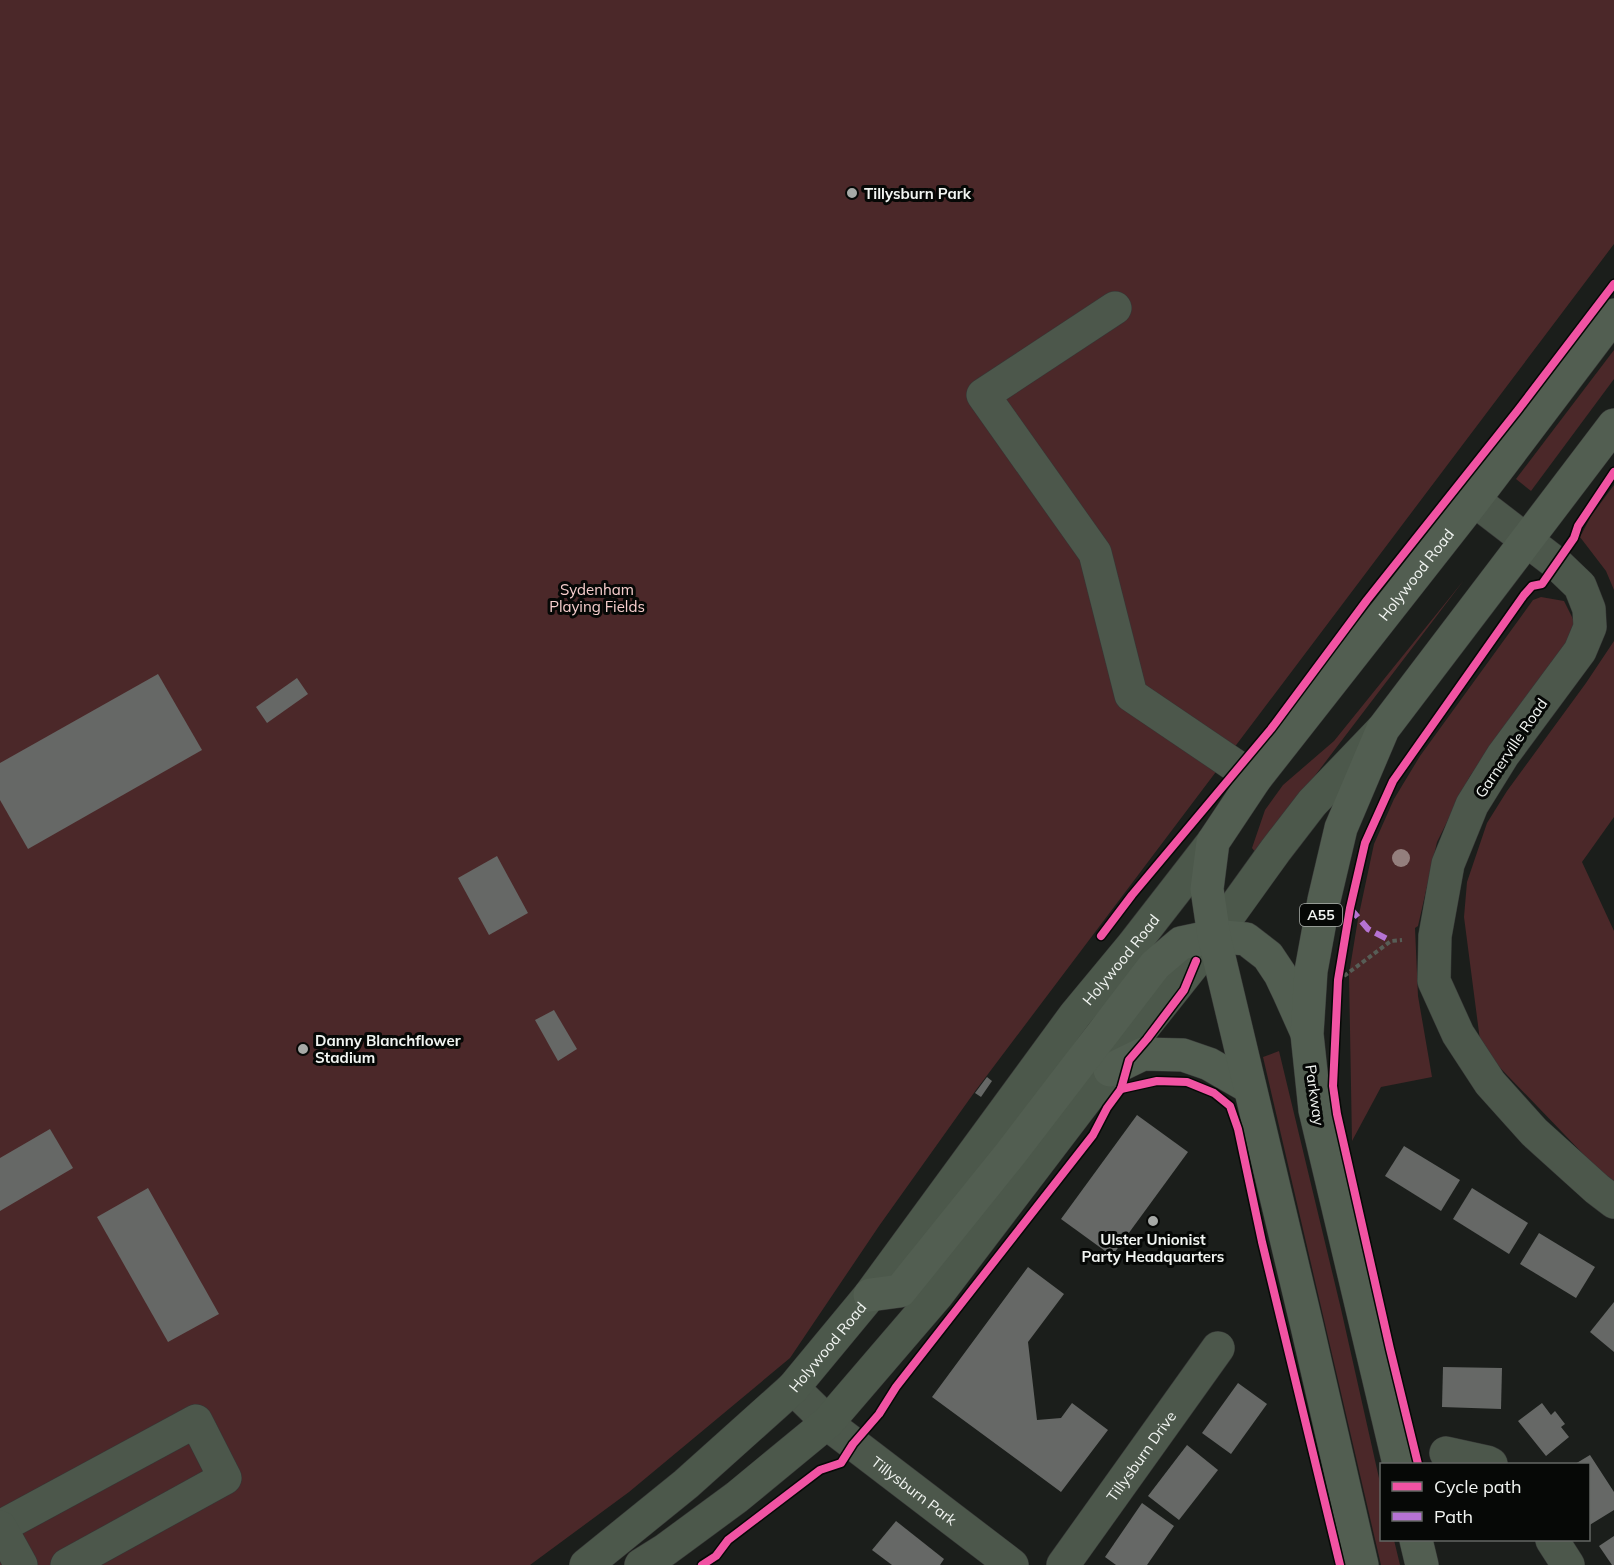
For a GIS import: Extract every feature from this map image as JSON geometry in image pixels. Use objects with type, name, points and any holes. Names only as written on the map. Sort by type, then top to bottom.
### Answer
[{"type":"highway","name":"Holywood Road","points":[[1212,842],[1256,779],[1474,500],[1614,315]]},
{"type":"highway","name":"A55","points":[[1383,729],[1614,425]]},
{"type":"highway","name":"Parkway","points":[[1383,729],[1341,828],[1324,900],[1311,971],[1307,1034],[1315,1110],[1398,1463]]},
{"type":"highway","points":[[1212,842],[1207,889],[1214,936],[1362,1565]]},
{"type":"highway","points":[[870,1295],[900,1291],[1011,1153],[1155,965],[1181,943],[1214,936],[1246,939],[1268,956],[1285,984],[1307,1034]]},
{"type":"highway","points":[[1110,1071],[1143,1054],[1183,1055],[1209,1064],[1249,1087]]},
{"type":"highway","points":[[1416,1541],[1422,1565]]},
{"type":"main road","points":[[642,1565],[738,1497],[828,1422],[937,1295],[1214,936],[1312,803],[1383,729]]},
{"type":"main road","name":"Holywood Road","points":[[586,1565],[686,1484],[793,1388],[870,1295],[1075,1015],[1133,945],[1212,842]]},
{"type":"street","points":[[1115,308],[983,395],[1095,553],[1131,695],[1256,779]]},
{"type":"street","name":"Garnerville Road","points":[[1474,500],[1556,563],[1580,586],[1589,609],[1590,627],[1580,651],[1503,755],[1472,806],[1448,864],[1435,936],[1434,981],[1458,1034],[1490,1083],[1534,1132],[1614,1202]]},
{"type":"street","name":"Tillysburn Drive","points":[[1064,1565],[1218,1348]]},
{"type":"street","name":"Tillysburn Park","points":[[793,1388],[838,1432],[1012,1565]]},
{"type":"street","points":[[21,1565],[0,1527],[196,1421],[225,1478],[67,1565]]},
{"type":"street","points":[[1446,1453],[1490,1463]]},
{"type":"street","points":[[1553,1541],[1568,1565]]},
{"type":"path","points":[[1338,980],[1391,941],[1435,936]]},
{"type":"green space","name":"Sydenham Playing Fields","points":[[0,0],[1614,0],[1614,244],[976,1090],[879,1226],[790,1358],[629,1492],[530,1565],[0,1565]]},
{"type":"green space","points":[[1614,350],[1614,379],[1531,491],[1516,479]]},
{"type":"green space","points":[[1614,485],[1614,590],[1606,571],[1580,537],[1591,516]]},
{"type":"green space","points":[[1464,580],[1256,853],[1252,848],[1265,810],[1283,785],[1334,741]]},
{"type":"green space","points":[[1541,597],[1564,601],[1574,621],[1571,639],[1470,776],[1437,842],[1418,926],[1415,928],[1418,996],[1432,1077],[1381,1087],[1352,1141],[1349,974],[1374,844],[1394,799],[1420,756],[1533,600]]},
{"type":"green space","points":[[1614,641],[1614,817],[1582,862],[1614,931],[1614,1186],[1481,1048],[1464,917],[1467,882],[1487,823],[1507,791]]},
{"type":"green space","points":[[1279,1051],[1380,1483],[1380,1541],[1394,1541],[1400,1565],[1381,1565],[1263,1057]]},
{"type":"building","points":[[158,674],[202,750],[28,849],[0,800],[0,763]]},
{"type":"building","points":[[297,678],[308,694],[267,723],[256,707]]},
{"type":"building","points":[[497,856],[528,913],[489,935],[458,878]]},
{"type":"building","points":[[554,1010],[577,1049],[558,1061],[535,1020]]},
{"type":"building","points":[[987,1077],[992,1081],[981,1097],[975,1093]]},
{"type":"building","points":[[1137,1115],[1188,1152],[1112,1256],[1061,1219]]},
{"type":"building","points":[[50,1129],[73,1168],[0,1211],[0,1158]]},
{"type":"building","points":[[1404,1146],[1460,1180],[1441,1211],[1385,1176]]},
{"type":"building","points":[[148,1188],[219,1314],[168,1342],[97,1217]]},
{"type":"building","points":[[1472,1188],[1528,1223],[1509,1254],[1453,1219]]},
{"type":"building","points":[[1539,1233],[1595,1267],[1576,1298],[1520,1264]]},
{"type":"building","points":[[1028,1267],[1064,1294],[1028,1342],[1037,1420],[1061,1418],[1072,1403],[1108,1430],[1061,1492],[932,1397]]},
{"type":"building","points":[[1614,1302],[1614,1352],[1590,1332]]},
{"type":"building","points":[[1443,1367],[1502,1368],[1501,1409],[1442,1407]]},
{"type":"building","points":[[1238,1383],[1267,1404],[1231,1454],[1202,1433]]},
{"type":"building","points":[[1542,1403],[1551,1415],[1555,1411],[1565,1424],[1561,1427],[1569,1437],[1546,1456],[1518,1421]]},
{"type":"building","points":[[1187,1445],[1218,1470],[1179,1520],[1148,1496]]},
{"type":"building","points":[[1590,1455],[1614,1492],[1614,1510],[1590,1525],[1590,1463],[1577,1463]]},
{"type":"building","points":[[1142,1503],[1174,1526],[1147,1565],[1116,1565],[1105,1557]]},
{"type":"building","points":[[896,1521],[944,1559],[940,1565],[892,1565],[872,1550]]},
{"type":"building","points":[[1614,1536],[1614,1565],[1612,1565],[1599,1546]]},
{"type":"marked path","points":[[1350,908],[1368,929],[1391,941]]},
{"type":"cycle path","points":[[1101,936],[1132,895],[1271,729],[1367,600],[1518,410],[1614,284]]},
{"type":"cycle path","points":[[1418,1463],[1337,1114],[1333,1086],[1338,980],[1350,908],[1365,843],[1393,781],[1524,595],[1532,586],[1542,584],[1574,538],[1578,526],[1614,472]]},
{"type":"cycle path","points":[[702,1565],[716,1556],[728,1540],[820,1470],[841,1463],[853,1444],[879,1414],[896,1387],[1093,1135],[1107,1108],[1121,1089],[1129,1060],[1184,990],[1196,961]]},
{"type":"cycle path","points":[[1121,1089],[1157,1081],[1187,1082],[1214,1093],[1230,1106],[1238,1129],[1262,1242],[1340,1565]]},
{"type":"place","name":"Tillysburn Park","points":[[852,193]]},
{"type":"place","name":"Danny Blanchflower Stadium","points":[[303,1049]]},
{"type":"place","name":"Ulster Unionist Party Headquarters","points":[[1153,1221]]}]
